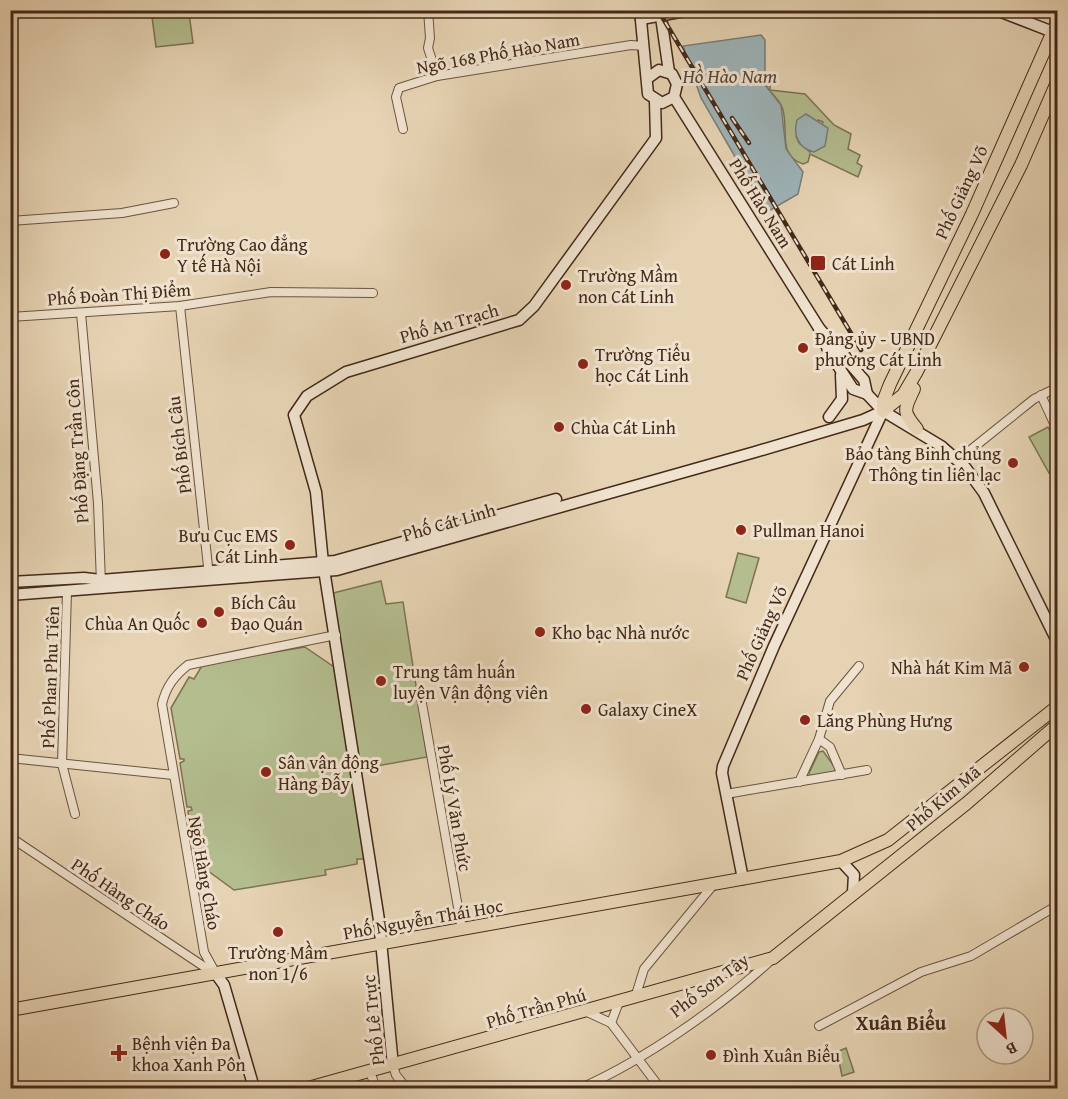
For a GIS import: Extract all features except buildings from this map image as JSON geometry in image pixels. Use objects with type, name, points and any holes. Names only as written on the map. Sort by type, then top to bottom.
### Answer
[{"type":"main road","name":"Phố Giảng Võ","points":[[883,411],[883,402],[890,384],[972,214],[1058,20]]},
{"type":"main road","name":"Phố Giảng Võ","points":[[883,411],[903,395],[916,373],[1033,140],[1058,80]]},
{"type":"main road","points":[[972,214],[991,222]]},
{"type":"main road","points":[[916,373],[915,387],[905,408],[906,416],[917,429]]},
{"type":"main road","name":"Phố Kim Mã","points":[[841,861],[888,840],[1058,706]]},
{"type":"main road","name":"Phố Kim Mã","points":[[851,894],[900,857],[1057,725]]},
{"type":"main road","points":[[888,840],[900,857]]},
{"type":"main road","name":"Phố Nguyễn Thái Học","points":[[10,1010],[841,861]]},
{"type":"main road","name":"Phố Sơn Tây","points":[[773,958],[851,894]]},
{"type":"main road","name":"Phố Trần Phú","points":[[308,1089],[773,958]]},
{"type":"street","points":[[428,10],[430,39],[428,48],[437,76]]},
{"type":"street","points":[[674,97],[666,103],[655,101],[646,89],[648,78],[640,15],[691,10]]},
{"type":"street","points":[[996,10],[1053,32]]},
{"type":"street","name":"Phố Hào Nam","points":[[660,13],[669,72],[676,82],[674,97],[819,328],[864,380],[868,396]]},
{"type":"street","points":[[644,46],[664,42]]},
{"type":"street","name":"Ngõ 168 Phố Hào Nam","points":[[403,129],[396,97],[399,88],[437,76],[631,45],[644,46]]},
{"type":"street","points":[[648,78],[659,70],[669,72]]},
{"type":"street","name":"Phố An Trạch","points":[[324,568],[316,492],[294,415],[307,396],[346,372],[519,320],[534,306],[656,138],[655,101]]},
{"type":"street","points":[[10,220],[122,213],[174,203]]},
{"type":"street","name":"Phố Đoàn Thị Điểm","points":[[10,317],[180,306],[271,292],[373,293]]},
{"type":"street","name":"Phố Bích Câu","points":[[180,306],[209,576]]},
{"type":"street","name":"Phố Đặng Trần Côn","points":[[81,312],[98,503],[101,584]]},
{"type":"street","name":"Phố Hào Nam","points":[[819,328],[820,336],[840,372],[853,388],[868,396],[883,411],[917,429],[958,459],[984,493],[1058,643]]},
{"type":"street","points":[[829,417],[842,399],[840,372]]},
{"type":"street","points":[[868,396],[890,384]]},
{"type":"street","points":[[958,459],[1041,395],[1058,387]]},
{"type":"street","points":[[1041,395],[1058,432]]},
{"type":"street","name":"Phố Cát Linh","points":[[10,595],[67,591],[101,584],[324,568],[863,420],[883,411]]},
{"type":"street","name":"Phố Giảng Võ","points":[[743,879],[722,773],[726,758],[774,646],[883,411]]},
{"type":"street","name":"Phố Lê Trực","points":[[324,568],[382,945],[393,1066],[396,1075],[406,1089]]},
{"type":"street","name":"Phố Cát Linh","points":[[10,582],[84,578],[101,584]]},
{"type":"street","name":"Phố Phan Phu Tiên","points":[[67,591],[62,764],[75,814]]},
{"type":"street","name":"Ngõ Hàng Cháo","points":[[216,974],[204,952],[162,704],[165,692],[179,672],[188,665],[336,635]]},
{"type":"street","points":[[799,782],[819,739],[830,701],[860,666]]},
{"type":"street","name":"Phố Lý Văn Phức","points":[[420,692],[462,930]]},
{"type":"street","points":[[819,739],[830,747],[842,775]]},
{"type":"street","points":[[10,758],[173,775]]},
{"type":"street","points":[[726,794],[867,770]]},
{"type":"street","name":"Phố Hàng Cháo","points":[[10,837],[216,974]]},
{"type":"street","points":[[841,861],[854,875],[851,894]]},
{"type":"street","points":[[635,998],[644,969],[714,884]]},
{"type":"street","points":[[819,1026],[921,972],[971,957],[1058,905]]},
{"type":"street","name":"Phố Sơn Tây","points":[[581,1089],[640,1058],[746,982],[773,958]]},
{"type":"street","points":[[216,974],[224,985],[254,1089]]},
{"type":"street","points":[[611,1023],[619,1002]]},
{"type":"street","points":[[587,1012],[611,1023],[640,1058],[660,1089]]},
{"type":"street","points":[[370,1072],[376,1089]]},
{"type":"green space","points":[[189,13],[193,43],[156,47],[152,17]]},
{"type":"green space","points":[[765,79],[770,80],[770,90],[805,94],[834,125],[851,134],[848,149],[860,155],[857,163],[862,166],[858,177],[810,154],[808,162],[803,164],[789,155],[782,107],[770,91]],"holes":[[[818,120],[823,122],[810,152],[799,143],[796,136]]]},
{"type":"green space","points":[[1048,427],[1057,445],[1057,469],[1049,473],[1029,437]]},
{"type":"green space","points":[[738,553],[759,558],[746,603],[726,597]]},
{"type":"green space","name":"Trung tâm huấn luyện Vận động viên","points":[[381,581],[386,604],[403,602],[427,757],[360,769],[333,593]]},
{"type":"green space","name":"Sân vận động Hàng Đẫy","points":[[305,647],[334,667],[364,859],[357,859],[357,864],[325,870],[326,875],[234,890],[196,862],[188,811],[192,810],[191,807],[187,807],[180,763],[184,759],[180,759],[171,708],[189,677],[194,679],[203,664]]},
{"type":"green space","points":[[823,751],[836,769],[834,773],[810,777],[809,773],[819,752]]},
{"type":"green space","points":[[846,1048],[854,1072],[842,1076],[839,1061],[835,1062],[832,1054]]},
{"type":"water","name":"Hồ Hào Nam","points":[[761,35],[765,40],[765,85],[781,105],[786,149],[803,172],[798,194],[767,212],[701,98],[683,46]]},
{"type":"water","points":[[806,114],[828,128],[825,146],[814,152],[804,147],[796,136],[797,120]]},
{"type":"railway","points":[[658,10],[861,350]]},
{"type":"railway","points":[[732,118],[749,143]]},
{"type":"place","name":"Trường Cao đẳng Y tế Hà Nội","points":[[165,254]]},
{"type":"place","name":"Cát Linh","points":[[818,263]]},
{"type":"place","name":"Trường Mầm non Cát Linh","points":[[566,285]]},
{"type":"place","name":"Đảng ủy - UBND phường Cát Linh","points":[[803,348]]},
{"type":"place","name":"Trường Tiểu học Cát Linh","points":[[583,364]]},
{"type":"place","name":"Chùa Cát Linh","points":[[559,427]]},
{"type":"place","name":"Bảo tàng Binh chủng Thông tin liên lạc","points":[[1013,463]]},
{"type":"place","name":"Pullman Hanoi","points":[[741,530]]},
{"type":"place","name":"Bưu Cục EMS Cát Linh","points":[[290,545]]},
{"type":"place","name":"Bích Câu Đạo Quán","points":[[219,612]]},
{"type":"place","name":"Chùa An Quốc","points":[[202,623]]},
{"type":"place","name":"Kho bạc Nhà nước","points":[[540,632]]},
{"type":"place","name":"Nhà hát Kim Mã","points":[[1024,667]]},
{"type":"place","name":"Trung tâm huấn luyện Vận động viên","points":[[381,681]]},
{"type":"place","name":"Galaxy CineX","points":[[586,709]]},
{"type":"place","name":"Lăng Phùng Hưng","points":[[805,720]]},
{"type":"place","name":"Sân vận động Hàng Đẫy","points":[[266,772]]},
{"type":"place","name":"Trường Mầm non 1/6","points":[[278,932]]},
{"type":"place","name":"Bệnh viện Đa khoa Xanh Pôn","points":[[119,1053]]},
{"type":"place","name":"Đình Xuân Biểu","points":[[711,1055]]},
{"type":"district","name":"Xuân Biểu","points":[[901,1022]]}]
